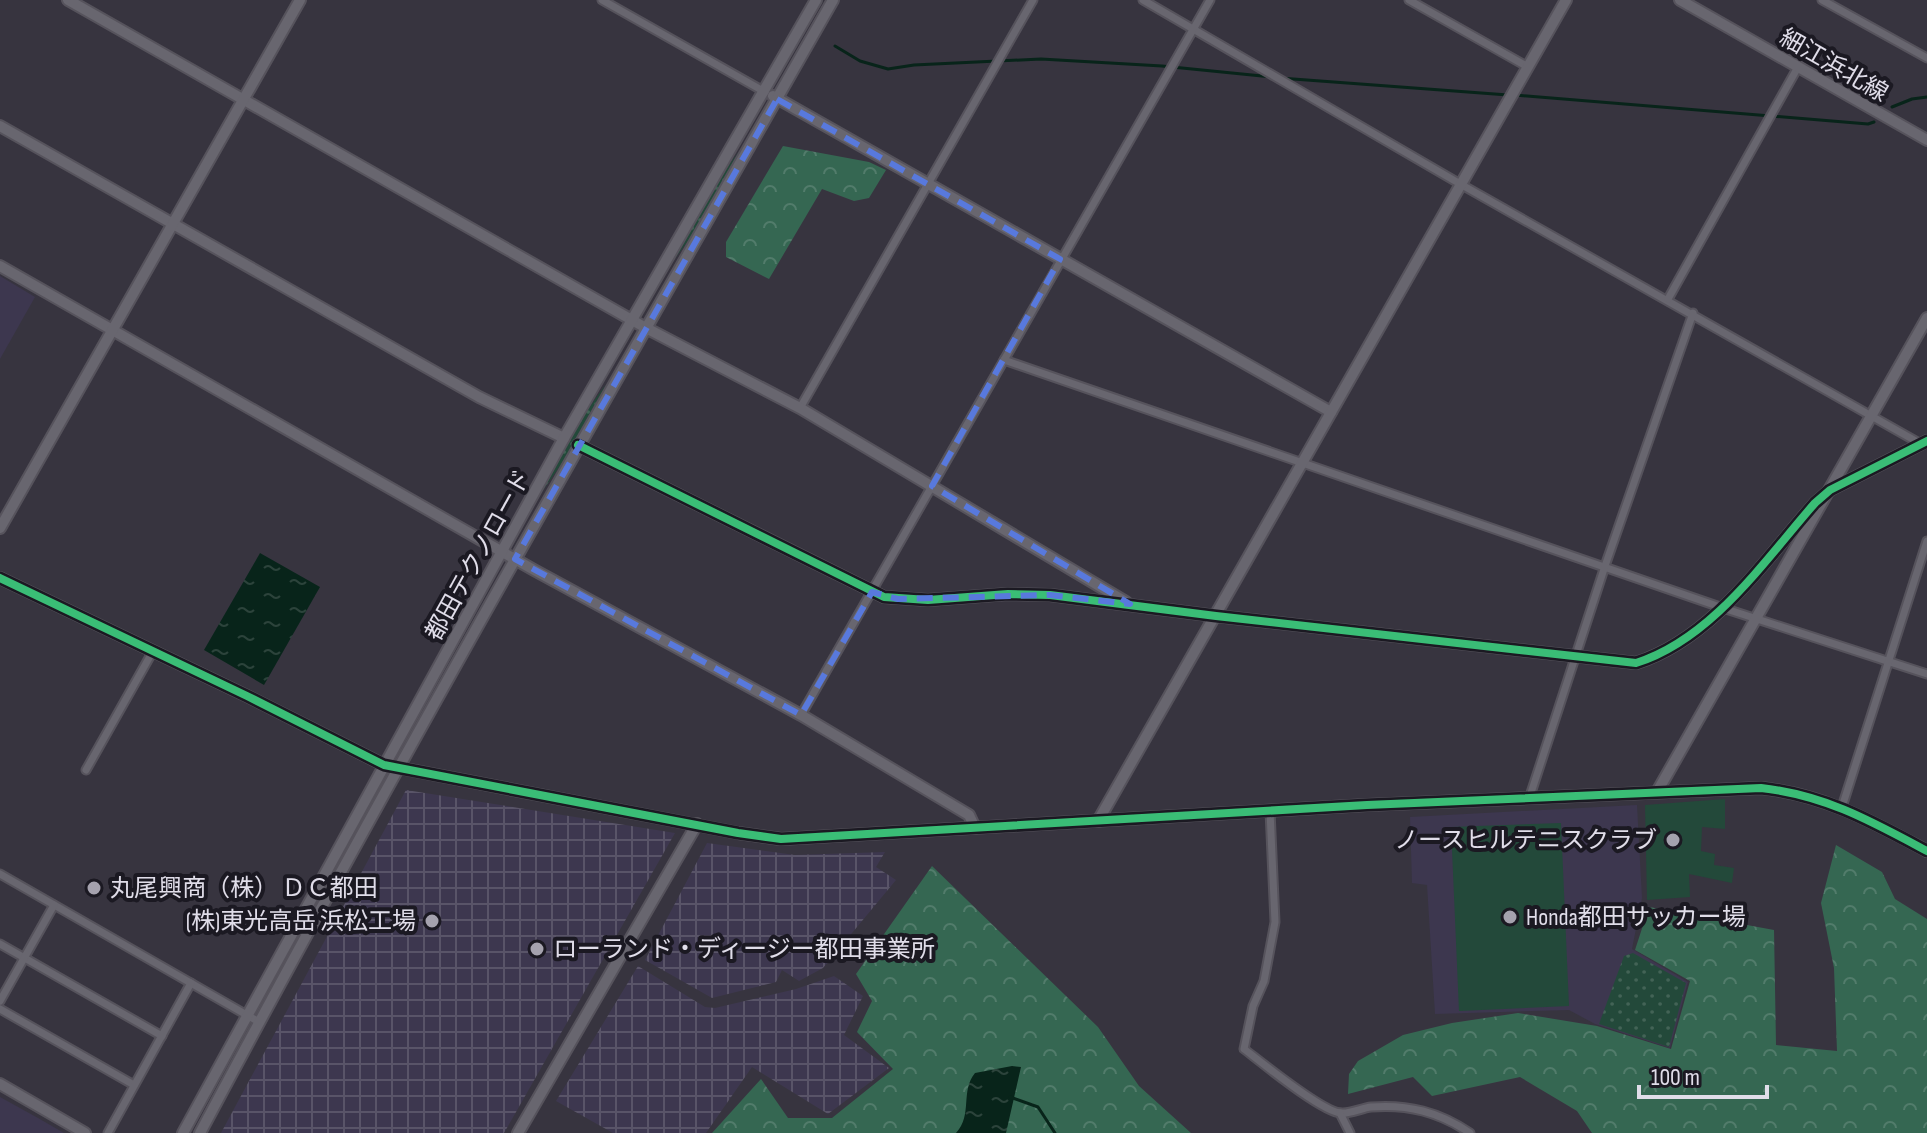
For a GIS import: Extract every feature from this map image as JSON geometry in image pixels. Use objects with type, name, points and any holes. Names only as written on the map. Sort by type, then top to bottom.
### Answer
[{"type":"street","points":[[68,0],[646,328],[800,408],[1130,604]]},
{"type":"street","points":[[0,528],[300,0]]},
{"type":"street","points":[[602,0],[1331,412]]},
{"type":"street","name":"都田テクノロード","points":[[183,1133],[564,438],[816,0]]},
{"type":"street","name":"都田テクノロード","points":[[200,1133],[398,767],[833,0]]},
{"type":"street","points":[[800,408],[1033,0]]},
{"type":"street","points":[[1143,0],[1462,185],[1924,442]]},
{"type":"street","points":[[801,715],[1210,0]]},
{"type":"street","points":[[1409,0],[1528,67]]},
{"type":"street","points":[[1098,821],[1566,0]]},
{"type":"street","name":"細江浜北線","points":[[1680,0],[1927,140]]},
{"type":"street","points":[[1822,0],[1834,3],[1927,58]]},
{"type":"street","points":[[1668,299],[1798,67]]},
{"type":"street","points":[[0,126],[479,397],[564,438]]},
{"type":"street","points":[[0,266],[503,553],[801,715],[969,815],[975,828]]},
{"type":"street","points":[[1529,799],[1574,657],[1693,313]]},
{"type":"street","points":[[1657,792],[1927,318]]},
{"type":"street","points":[[1004,360],[1723,608],[1927,674]]},
{"type":"street","points":[[578,445],[872,592],[898,599],[1050,595],[1636,663],[1663,655],[1723,608],[1830,490],[1924,442]]},
{"type":"street","points":[[1842,807],[1927,541]]},
{"type":"street","points":[[0,578],[384,765],[781,839],[1270,811],[1761,788],[1801,794],[1842,807],[1927,851]]},
{"type":"street","points":[[86,770],[153,651]]},
{"type":"street","points":[[1270,811],[1275,922],[1264,981],[1253,1006],[1244,1049],[1313,1100],[1340,1113],[1402,1106],[1433,1113],[1470,1133]]},
{"type":"street","points":[[518,1133],[697,824]]},
{"type":"street","points":[[0,874],[259,1022]]},
{"type":"street","points":[[0,1001],[54,905]]},
{"type":"street","points":[[0,944],[162,1036]]},
{"type":"street","points":[[108,1133],[191,983]]},
{"type":"street","points":[[0,1009],[134,1085]]},
{"type":"street","points":[[0,1084],[85,1133]]},
{"type":"street","points":[[1340,1113],[1350,1133]]},
{"type":"highlighted area","points":[[777,99],[1060,259],[932,486],[1130,604],[1050,595],[898,599],[872,592],[801,715],[515,559]]},
{"type":"shaded area","points":[[740,150],[692,235],[661,278],[714,186]]},
{"type":"shaded area","points":[[0,276],[35,297],[0,359]]},
{"type":"shaded area","points":[[606,384],[564,460],[537,499],[583,416]]},
{"type":"shaded area","points":[[406,790],[675,833],[504,1133],[221,1133]]},
{"type":"shaded area","name":"ノースヒルテニスクラブ","points":[[1725,799],[1725,829],[1702,827],[1701,851],[1715,854],[1714,865],[1734,868],[1732,883],[1689,874],[1690,897],[1647,900],[1645,805]]},
{"type":"shaded area","points":[[1637,805],[1642,898],[1632,949],[1688,982],[1670,1048],[1595,1024],[1569,1010],[1435,1014],[1427,885],[1412,883],[1410,817]]},
{"type":"shaded area","name":"Honda都田サッカー場","points":[[1561,823],[1569,1006],[1459,1011],[1451,827]]},
{"type":"shaded area","points":[[707,843],[795,855],[885,852],[876,867],[896,880],[823,968],[799,981],[782,970],[776,982],[712,998],[645,960]]},
{"type":"shaded area","points":[[1633,953],[1686,983],[1669,1047],[1599,1024],[1624,956]]},
{"type":"shaded area","points":[[638,966],[705,1007],[715,1008],[796,989],[834,976],[863,996],[844,1035],[889,1068],[828,1114],[752,1067],[706,1133],[613,1133],[556,1101]]},
{"type":"shaded area","points":[[0,1097],[38,1118],[64,1133],[0,1133]]},
{"type":"green space","points":[[783,146],[869,162],[886,170],[869,198],[854,201],[822,189],[769,279],[726,257],[726,242]]},
{"type":"green space","points":[[1836,845],[1882,872],[1895,899],[1927,919],[1927,1133],[1592,1133],[1577,1111],[1520,1077],[1432,1096],[1413,1077],[1348,1094],[1349,1074],[1358,1061],[1403,1035],[1452,1023],[1518,1013],[1597,1026],[1671,1049],[1690,981],[1635,950],[1649,907],[1774,930],[1776,1045],[1837,1051],[1834,968],[1821,903]]},
{"type":"green space","points":[[932,866],[1098,1027],[1139,1086],[1191,1133],[712,1133],[761,1079],[788,1118],[832,1118],[893,1069],[857,1032],[872,1001],[856,974]]},
{"type":"water","points":[[260,553],[320,587],[264,685],[204,650]]},
{"type":"water","points":[[1021,1067],[1006,1133],[956,1133],[964,1119],[968,1087],[975,1073]]},
{"type":"waterway","points":[[835,46],[860,61],[888,69],[1041,59],[1162,66],[1272,77]]},
{"type":"waterway","points":[[1280,78],[1508,95]]},
{"type":"waterway","points":[[1515,95],[1868,124],[1874,122]]},
{"type":"waterway","points":[[1892,107],[1927,97]]},
{"type":"waterway","points":[[1010,1097],[1038,1107],[1055,1133]]},
{"type":"cycle path","points":[[578,445],[884,597],[928,600],[1008,594],[1050,595],[1636,663],[1663,652],[1713,617],[1830,490],[1927,441]]},
{"type":"cycle path","points":[[0,578],[384,765],[738,833],[781,839],[1367,805],[1761,788],[1827,803],[1927,851]]},
{"type":"place","name":"ノースヒルテニスクラブ","points":[[1673,840]]},
{"type":"place","name":"丸尾興商（株） ＤＣ都田","points":[[94,888]]},
{"type":"place","name":"Honda都田サッカー場","points":[[1510,917]]},
{"type":"place","name":"(株)東光高岳 浜松工場","points":[[432,921]]},
{"type":"place","name":"ローランド・ディージー都田事業所","points":[[537,949]]}]
